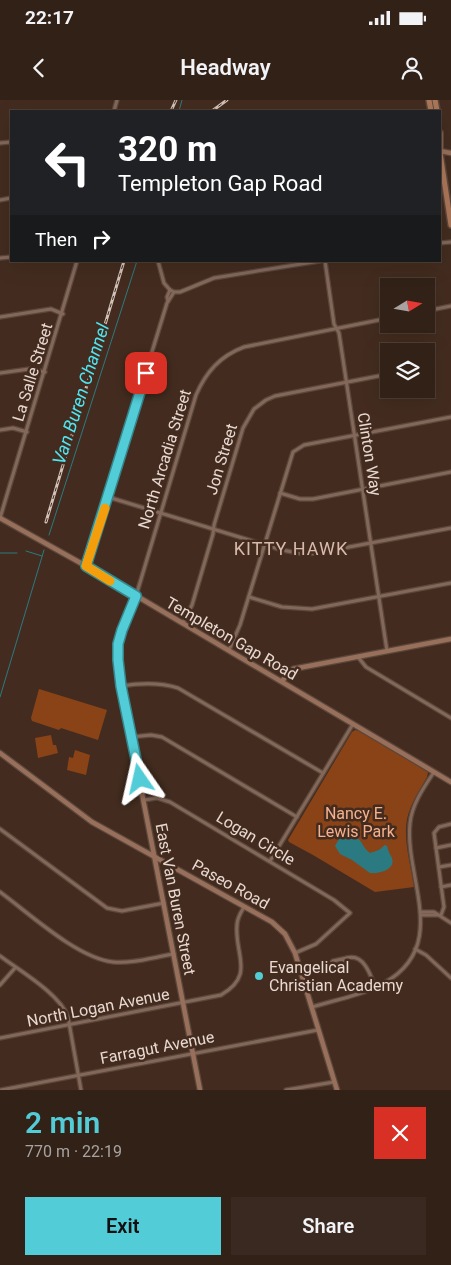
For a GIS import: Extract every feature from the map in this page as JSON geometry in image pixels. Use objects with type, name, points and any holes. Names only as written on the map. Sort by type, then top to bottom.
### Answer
[{"type":"main road","points":[[441,157],[451,225]]},
{"type":"street","name":"La Salle Street","points":[[0,518],[77,262]]},
{"type":"street","points":[[158,262],[164,283],[172,291],[180,292],[214,278],[314,262]]},
{"type":"street","name":"Clinton Way","points":[[326,262],[334,324],[339,332],[387,651]]},
{"type":"street","points":[[86,566],[168,301],[167,297],[172,291]]},
{"type":"street","points":[[435,309],[451,306]]},
{"type":"street","points":[[0,317],[51,309],[62,314]]},
{"type":"street","name":"North Arcadia Street","points":[[136,596],[196,395],[210,369],[228,355],[244,346],[380,320]]},
{"type":"street","points":[[0,373],[29,369],[45,372]]},
{"type":"street","name":"Jon Street","points":[[183,623],[192,605],[243,428],[254,409],[275,396],[380,375]]},
{"type":"street","points":[[229,650],[249,598],[291,456],[297,449],[304,445],[451,417]]},
{"type":"street","points":[[0,430],[13,428],[27,432]]},
{"type":"street","points":[[280,493],[308,499],[451,472]]},
{"type":"street","points":[[108,497],[264,545],[290,552],[309,554],[451,528]]},
{"type":"street","name":"Templeton Gap Road","points":[[0,518],[86,566],[451,782]]},
{"type":"street","points":[[249,598],[282,607],[304,609],[335,606],[451,583]]},
{"type":"street","name":"East Van Buren Street","points":[[136,596],[124,623],[118,644],[121,686],[200,1090]]},
{"type":"street","points":[[282,681],[293,669],[451,640]]},
{"type":"street","points":[[358,657],[366,667],[451,718]]},
{"type":"street","points":[[121,686],[154,683],[178,688],[323,773]]},
{"type":"street","points":[[270,861],[353,724]]},
{"type":"street","points":[[131,737],[151,735],[162,738],[297,817]]},
{"type":"street","name":"Paseo Road","points":[[1,755],[87,819],[244,906],[281,929],[295,953],[337,1090]]},
{"type":"street","points":[[312,1007],[375,987],[396,975],[409,961],[420,936],[421,914],[409,837],[410,824],[416,802],[434,772]]},
{"type":"street","name":"Logan Circle","points":[[144,800],[157,798],[170,802],[334,900],[350,913],[316,944],[295,953]]},
{"type":"street","points":[[439,915],[444,907],[434,834],[437,829],[451,824]]},
{"type":"street","points":[[0,829],[108,908],[122,911],[164,904]]},
{"type":"street","points":[[436,848],[451,845]]},
{"type":"street","points":[[438,867],[451,865]]},
{"type":"street","points":[[441,887],[451,885]]},
{"type":"street","points":[[0,892],[76,949],[92,957],[113,962],[127,962],[174,954]]},
{"type":"street","points":[[444,907],[451,905]]},
{"type":"street","name":"North Logan Avenue","points":[[0,1038],[221,995],[236,983],[241,972],[242,962],[237,924],[244,906]]},
{"type":"street","points":[[421,914],[430,911],[451,922]]},
{"type":"street","points":[[415,949],[426,955],[451,978]]},
{"type":"street","points":[[0,956],[60,1002],[66,1012],[82,1090]]},
{"type":"street","points":[[347,958],[339,971],[331,969],[330,964],[333,961],[347,958],[354,958],[368,968],[375,987]]},
{"type":"street","points":[[0,985],[15,968]]},
{"type":"street","name":"Farragut Avenue","points":[[1,1090],[318,1030]]},
{"type":"street","points":[[286,1090],[334,1082]]},
{"type":"green space","points":[[39,689],[107,710],[98,740],[32,721],[31,718]]},
{"type":"green space","name":"Nancy E. Lewis Park","points":[[355,730],[360,731],[428,772],[407,821],[407,850],[414,887],[375,892],[288,840],[352,732]]},
{"type":"green space","points":[[51,735],[53,745],[56,745],[58,753],[38,758],[35,738]]},
{"type":"green space","points":[[75,750],[90,755],[86,775],[67,770],[69,757],[73,758]]},
{"type":"water","points":[[347,836],[357,838],[370,853],[379,850],[385,845],[387,846],[393,862],[391,866],[382,872],[370,873],[340,854],[335,846],[339,839]]},
{"type":"waterway","name":"Van Buren Channel","points":[[179,110],[182,100]]},
{"type":"waterway","name":"Van Buren Channel","points":[[49,535],[137,262]]},
{"type":"waterway","name":"Van Buren Channel","points":[[0,697],[44,550]]},
{"type":"waterway","points":[[26,551],[42,556]]},
{"type":"waterway","points":[[0,553],[17,553]]},
{"type":"railway","points":[[171,110],[176,100]]},
{"type":"railway","points":[[213,110],[227,100]]},
{"type":"railway","points":[[46,522],[124,262]]},
{"type":"slow traffic","points":[[105,508],[90,559],[86,566],[110,581]]},
{"type":"place","name":"Evangelical Christian Academy","points":[[259,976]]},
{"type":"district","name":"KITTY HAWK","points":[[291,549]]},
{"type":"route","points":[[140,779],[118,671],[118,644],[124,623],[136,596],[86,566],[90,559],[146,373]]}]
